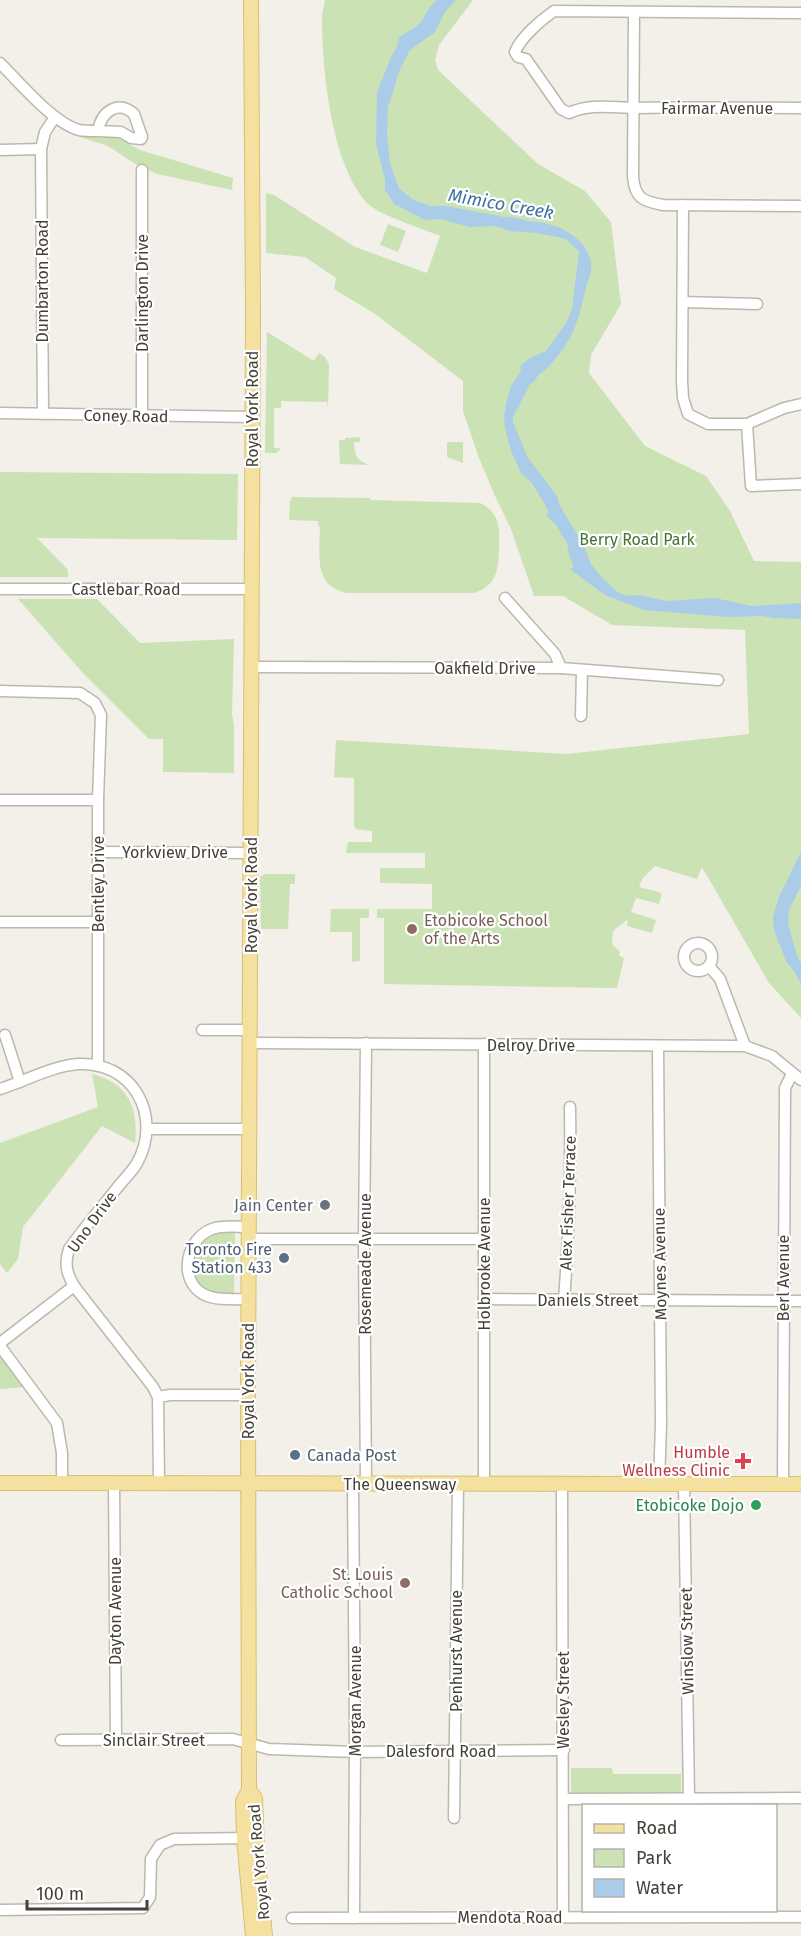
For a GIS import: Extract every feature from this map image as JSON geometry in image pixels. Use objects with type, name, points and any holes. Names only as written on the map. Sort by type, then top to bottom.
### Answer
[{"type":"main road","name":"Royal York Road","points":[[251,0],[252,667],[248,1743],[249,1790],[255,1798],[250,1838],[253,1936]]},
{"type":"main road","name":"The Queensway","points":[[0,1483],[801,1484]]},
{"type":"main road","name":"Royal York Road","points":[[250,1838],[265,1936]]},
{"type":"street","points":[[602,6],[634,12],[801,13]]},
{"type":"street","name":"Fairmar Avenue","points":[[602,6],[554,11],[538,22],[515,52],[518,57],[526,59],[561,109],[568,113],[589,106],[801,108]]},
{"type":"street","points":[[634,12],[634,191],[641,198],[663,205],[801,206]]},
{"type":"street","points":[[0,63],[55,117],[79,130],[98,131]]},
{"type":"street","points":[[0,150],[42,149],[43,136],[55,117]]},
{"type":"street","name":"Dumbarton Road","points":[[42,149],[43,414]]},
{"type":"street","name":"Darlington Drive","points":[[142,170],[142,417]]},
{"type":"street","points":[[683,205],[682,381],[683,398],[688,414],[708,424],[747,424],[784,408],[801,404]]},
{"type":"street","points":[[683,302],[757,304]]},
{"type":"street","name":"Coney Road","points":[[0,413],[252,417]]},
{"type":"street","points":[[747,424],[751,486],[801,484]]},
{"type":"street","name":"Castlebar Road","points":[[0,589],[251,589]]},
{"type":"street","points":[[505,598],[555,654],[561,668]]},
{"type":"street","name":"Oakfield Drive","points":[[252,667],[561,668],[718,680]]},
{"type":"street","points":[[581,716],[582,670]]},
{"type":"street","name":"Bentley Drive","points":[[0,691],[76,692],[86,695],[95,702],[101,716],[98,800],[98,1066]]},
{"type":"street","points":[[0,800],[98,800]]},
{"type":"street","name":"Yorkview Drive","points":[[98,852],[251,853]]},
{"type":"street","points":[[0,922],[98,922]]},
{"type":"street","points":[[709,966],[720,979],[745,1046]]},
{"type":"street","name":"Delroy Drive","points":[[202,1030],[250,1036],[366,1043],[745,1046],[772,1056],[796,1077]]},
{"type":"street","points":[[5,1035],[20,1082]]},
{"type":"street","name":"Rosemeade Avenue","points":[[360,1484],[366,1043]]},
{"type":"street","name":"Holbrooke Avenue","points":[[484,1044],[484,1484]]},
{"type":"street","name":"Moynes Avenue","points":[[658,1046],[661,1300],[659,1483]]},
{"type":"street","points":[[0,1089],[71,1065],[98,1066],[118,1075],[135,1091],[145,1112],[148,1130],[249,1129]]},
{"type":"street","name":"Berl Avenue","points":[[783,1484],[784,1088],[796,1077]]},
{"type":"street","name":"Alex Fisher Terrace","points":[[564,1300],[572,1176],[570,1107]]},
{"type":"street","name":"Uno Drive","points":[[148,1130],[136,1163],[69,1249],[66,1262],[67,1274],[74,1287],[153,1387],[158,1397]]},
{"type":"street","points":[[249,1299],[222,1298],[204,1294],[198,1290],[190,1279],[188,1259],[197,1239],[210,1230],[364,1239],[484,1239]]},
{"type":"street","points":[[62,1483],[62,1452],[57,1423],[0,1345],[74,1287]]},
{"type":"street","name":"Daniels Street","points":[[483,1299],[801,1301]]},
{"type":"street","points":[[159,1482],[158,1397],[248,1395]]},
{"type":"street","name":"Dayton Avenue","points":[[114,1483],[116,1740]]},
{"type":"street","name":"Wesley Street","points":[[562,1483],[563,1917]]},
{"type":"street","name":"Morgan Avenue","points":[[354,1918],[360,1484]]},
{"type":"street","name":"Penhurst Avenue","points":[[454,1818],[458,1484]]},
{"type":"street","name":"Winslow Street","points":[[684,1484],[689,1799]]},
{"type":"street","name":"Sinclair Street","points":[[60,1740],[233,1739],[248,1743]]},
{"type":"street","name":"Dalesford Road","points":[[248,1743],[269,1749],[355,1752],[564,1750]]},
{"type":"street","points":[[563,1799],[801,1798]]},
{"type":"street","points":[[0,1910],[143,1908],[150,1897],[151,1859],[160,1845],[174,1839],[250,1838]]},
{"type":"street","name":"Mendota Road","points":[[292,1918],[801,1917]]},
{"type":"green space","name":"Berry Road Park","points":[[325,0],[473,0],[439,45],[435,60],[438,70],[538,164],[585,191],[611,222],[621,304],[591,355],[589,373],[645,446],[706,476],[730,511],[754,561],[801,562],[801,1018],[769,983],[702,867],[697,879],[655,866],[643,878],[639,887],[662,893],[659,904],[636,898],[631,912],[656,920],[652,933],[627,926],[628,919],[613,931],[612,944],[620,952],[619,956],[624,958],[617,988],[384,984],[384,918],[377,918],[377,909],[432,909],[432,884],[380,883],[380,868],[425,868],[425,853],[346,853],[348,842],[372,842],[372,831],[356,829],[354,826],[354,778],[334,777],[336,740],[567,754],[749,734],[745,630],[612,625],[563,596],[534,596],[511,529],[479,458],[463,411],[463,381],[375,314],[334,289],[336,278],[305,257],[266,253],[266,193],[274,195],[355,247],[427,273],[440,236],[374,208],[355,187],[345,166],[331,116],[322,39]]},
{"type":"green space","points":[[114,136],[140,150],[233,178],[232,190],[157,174],[137,165],[108,146],[80,137]]},
{"type":"green space","points":[[388,224],[406,231],[398,252],[380,245]]},
{"type":"green space","points":[[267,332],[314,361],[319,353],[326,358],[329,365],[328,408],[327,402],[281,401],[281,408],[274,408],[274,448],[281,448],[276,453],[265,453]]},
{"type":"green space","points":[[360,437],[360,442],[354,442],[355,450],[359,459],[369,465],[340,464],[339,440]]},
{"type":"green space","points":[[447,442],[463,442],[463,463],[447,457]]},
{"type":"green space","points":[[0,472],[238,474],[237,540],[37,538],[68,570],[68,577],[0,577]]},
{"type":"green space","points":[[292,497],[480,503],[491,511],[497,521],[499,555],[495,575],[488,586],[474,593],[347,593],[336,589],[323,576],[320,566],[320,525],[318,528],[318,521],[289,520]]},
{"type":"green space","points":[[18,599],[97,599],[140,643],[234,639],[232,714],[234,773],[163,772],[163,739],[149,739],[82,672]]},
{"type":"green space","points":[[265,874],[295,874],[295,884],[290,884],[288,929],[261,929],[260,877]]},
{"type":"green space","points":[[331,909],[369,909],[369,918],[360,918],[360,961],[352,962],[352,932],[330,932]]},
{"type":"green space","points":[[92,1074],[114,1084],[128,1099],[135,1119],[135,1143],[102,1126],[23,1227],[18,1259],[7,1273],[0,1264],[0,1143],[98,1107]]},
{"type":"green space","points":[[219,1232],[235,1232],[234,1293],[211,1291],[202,1285],[193,1269],[193,1260],[201,1243],[209,1236]]},
{"type":"green space","points":[[0,1352],[27,1387],[0,1389]]},
{"type":"green space","points":[[571,1768],[612,1768],[613,1774],[681,1774],[681,1793],[571,1793]]},
{"type":"water","points":[[437,0],[456,0],[445,12],[435,32],[410,50],[400,69],[388,107],[387,136],[390,163],[399,188],[412,199],[430,206],[446,206],[552,225],[577,239],[588,253],[591,262],[590,275],[572,334],[562,351],[530,384],[513,417],[527,456],[558,498],[591,564],[619,593],[665,601],[715,598],[752,606],[801,603],[801,619],[762,616],[727,617],[644,610],[605,595],[572,571],[571,568],[574,567],[567,543],[556,525],[547,516],[548,510],[532,483],[521,473],[511,451],[504,416],[511,386],[521,371],[520,366],[530,358],[546,351],[566,323],[572,310],[579,251],[566,239],[537,233],[509,231],[496,226],[470,227],[440,219],[425,220],[394,204],[385,190],[385,180],[376,144],[377,92],[397,47],[397,41],[400,44],[398,38],[420,23]]},
{"type":"water","points":[[801,852],[801,886],[789,910],[788,924],[801,963],[801,984],[786,961],[774,930],[773,917],[779,897]]},
{"type":"place","name":"Etobicoke School of the Arts","points":[[412,929]]},
{"type":"place","name":"Jain Center","points":[[325,1205]]},
{"type":"place","name":"Toronto Fire Station 433","points":[[284,1258]]},
{"type":"place","name":"Canada Post","points":[[295,1455]]},
{"type":"place","name":"Humble Wellness Clinic","points":[[743,1461]]},
{"type":"place","name":"Etobicoke Dojo","points":[[756,1505]]},
{"type":"place","name":"St. Louis Catholic School","points":[[405,1583]]},
{"type":"water label","name":"Mimico Creek","points":[[501,204]]}]
